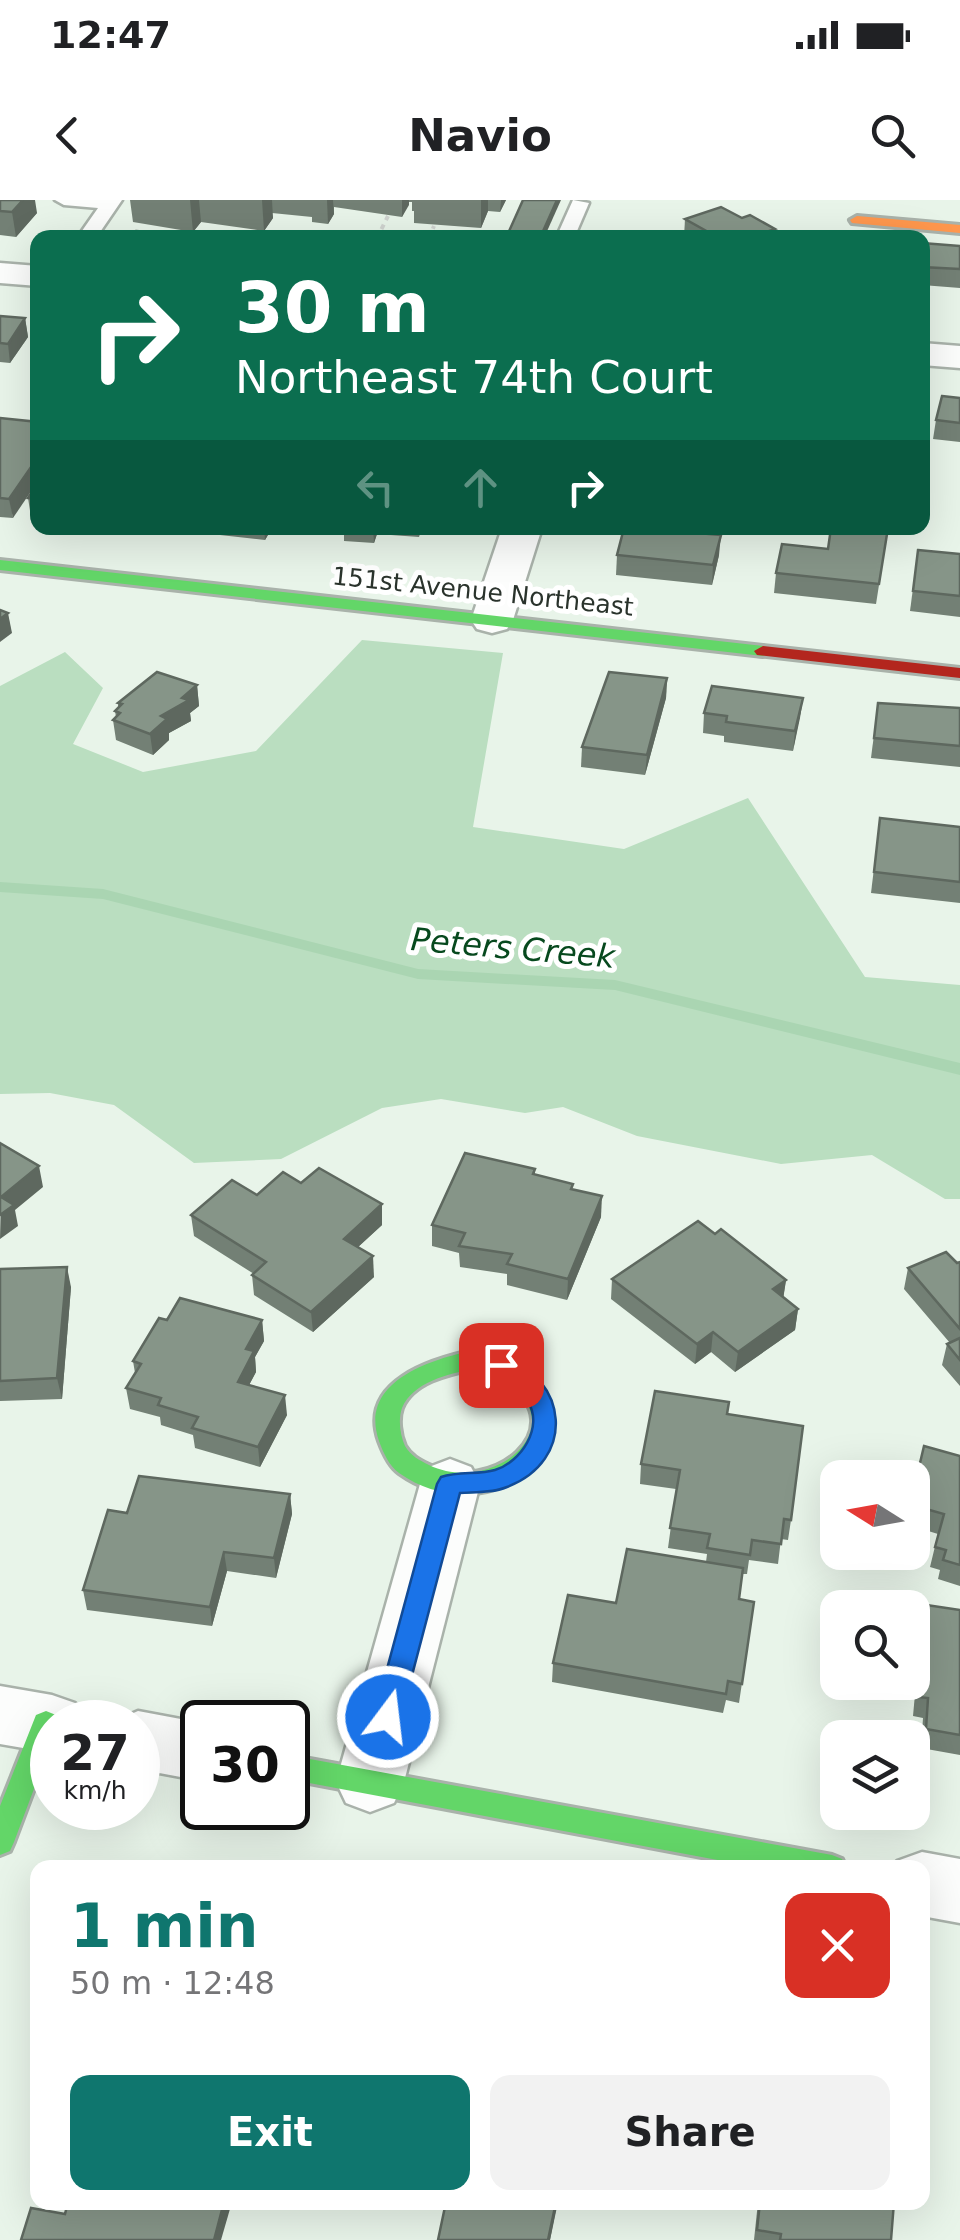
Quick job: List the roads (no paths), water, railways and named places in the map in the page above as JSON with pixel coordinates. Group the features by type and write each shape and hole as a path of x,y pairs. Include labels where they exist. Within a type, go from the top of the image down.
{"street":[{"path":"857,220 960,229"},
{"path":"0,273 30,275"},
{"path":"930,355 960,358"},
{"path":"492,620 520,535"},
{"name":"151st Avenue Northeast","path":"0,565 960,673"},
{"path":"475,1359 501,1365 536,1392 544,1411 544,1431 537,1451 522,1467 501,1479 450,1484 424,1476 403,1462 390,1442 386,1421 391,1400 404,1382 424,1368 450,1360 475,1359"},
{"path":"370,1782 450,1484"},
{"path":"0,1842 30,1732"},
{"path":"310,1771 789,1860"},
{"path":"930,1885 960,1891"}],"lane":[{"path":"64,200 112,202"},
{"path":"92,230 112,202"},
{"path":"568,230 580,203"}],"waterway":[{"name":"Peters Creek","path":"0,887 103,894 418,974 615,985 960,1069"}]}
